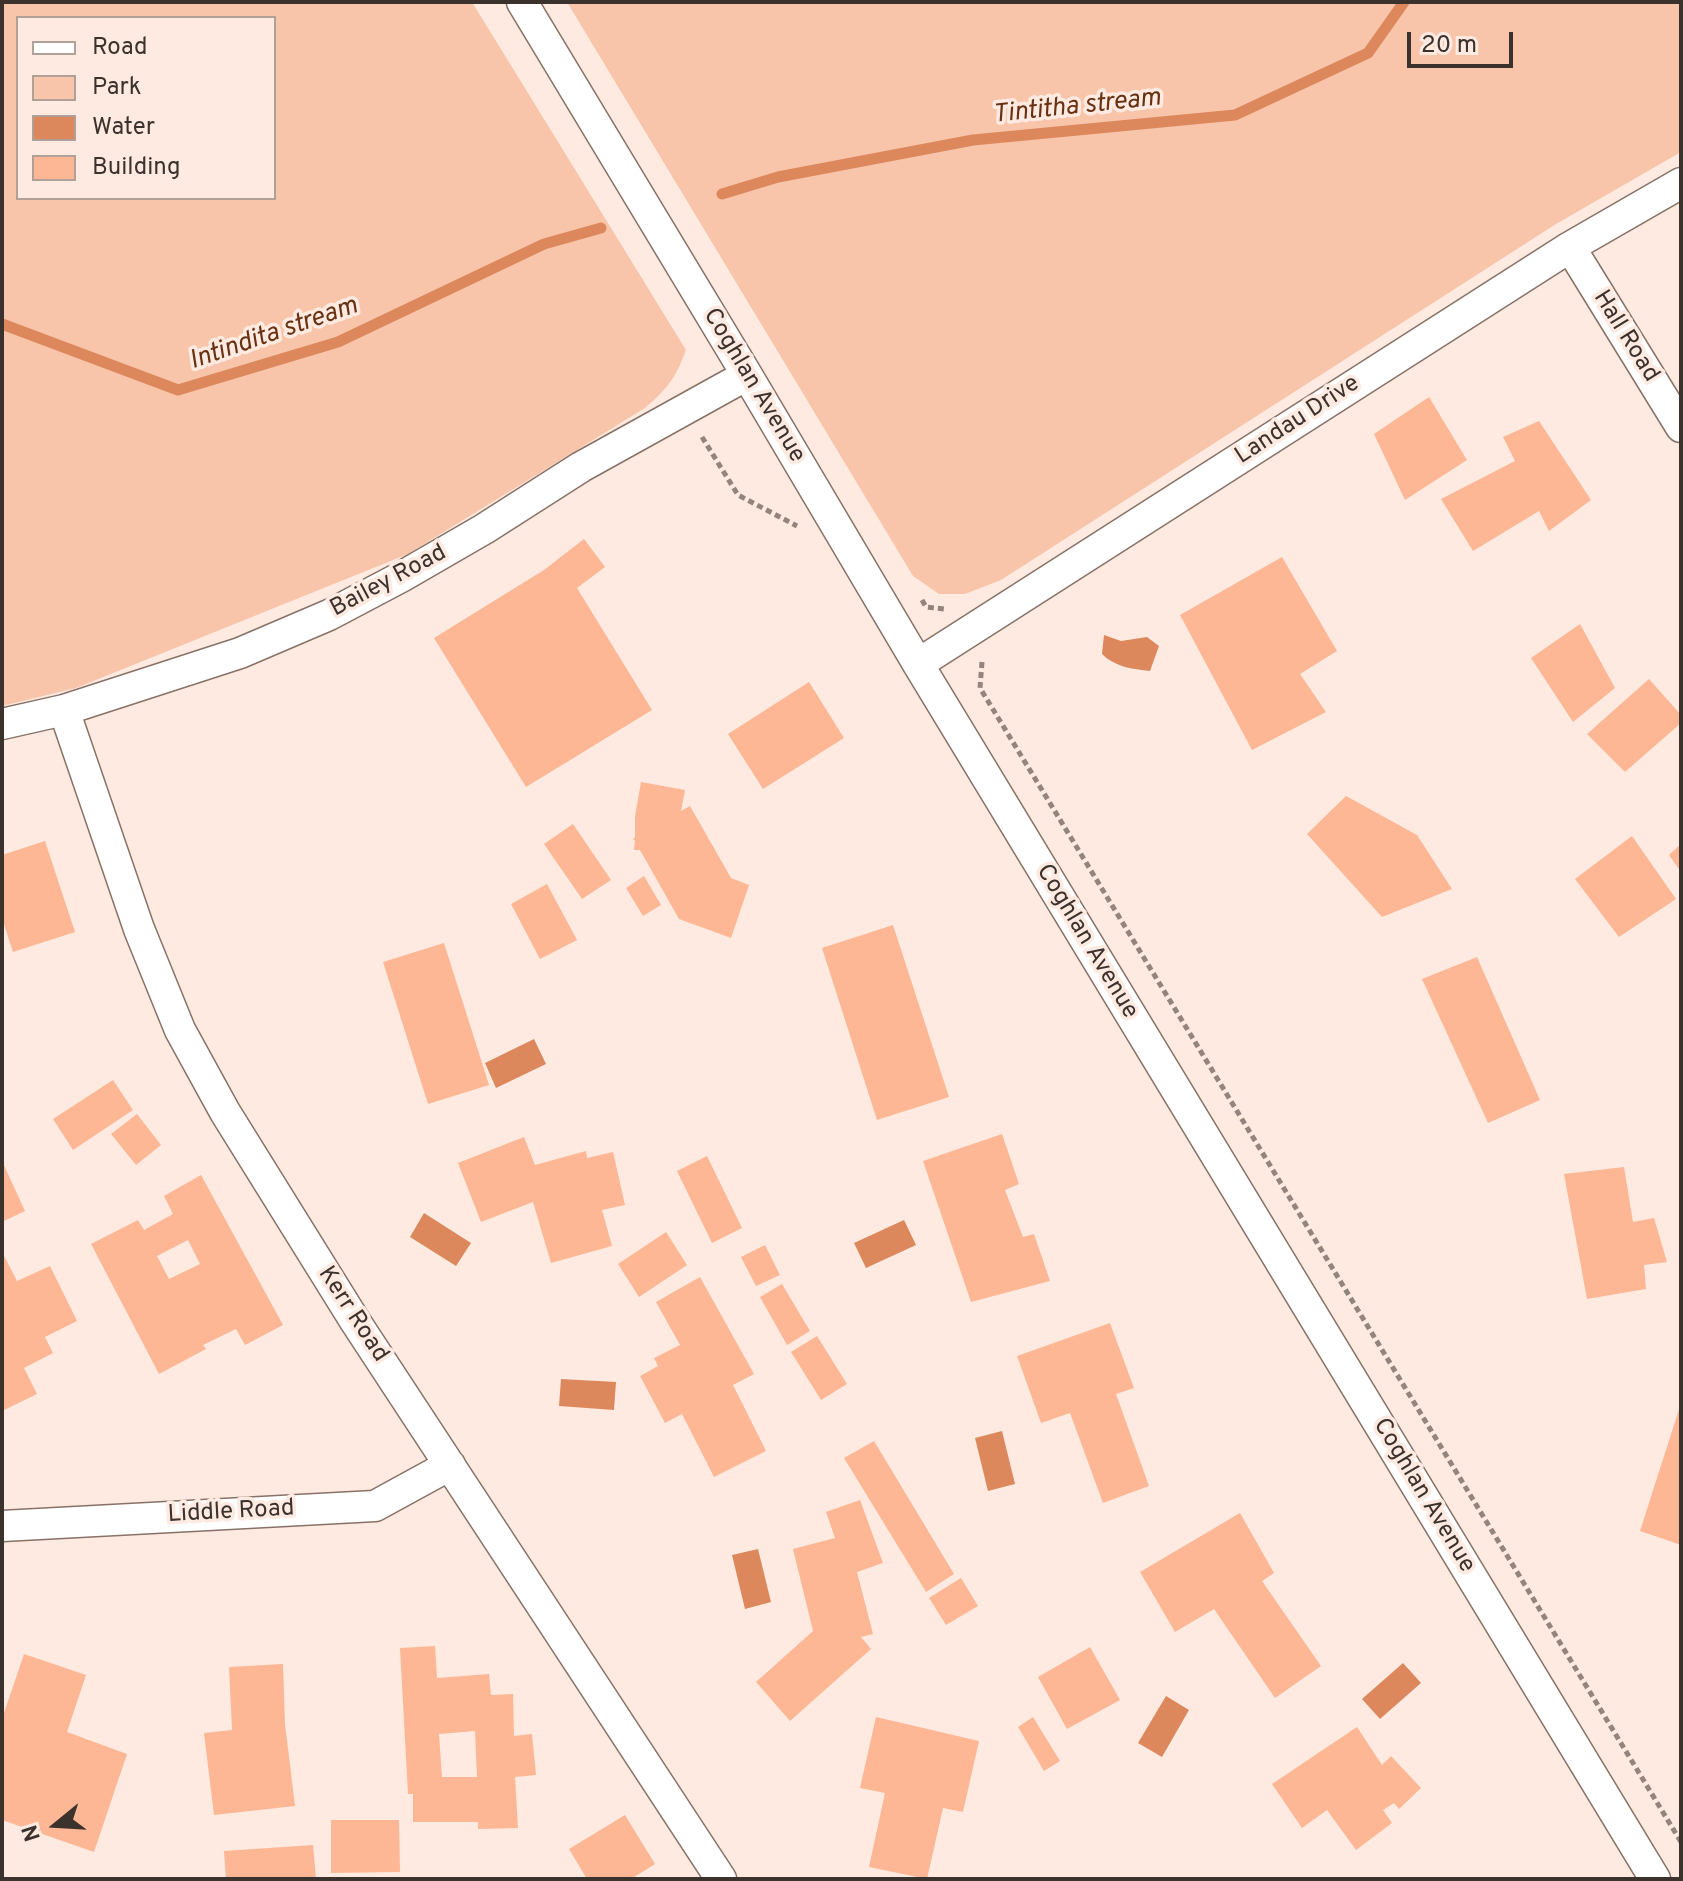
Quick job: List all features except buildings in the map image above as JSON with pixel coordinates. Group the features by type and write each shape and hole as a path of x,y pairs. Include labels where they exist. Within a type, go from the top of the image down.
{"street":[{"name":"Coghlan Avenue","path":"522,2 918,664 1655,1879"},
{"name":"Landau Drive","path":"918,664 1570,247 1681,183"},
{"name":"Hall Road","path":"1570,247 1681,427"},
{"name":"Bailey Road","path":"2,724 64,710 240,653 329,615 401,577 581,467 747,375"},
{"name":"Kerr Road","path":"64,710 139,929 180,1030 233,1125 355,1321 721,1879"},
{"name":"Liddle Road","path":"2,1526 375,1506 450,1465"}],"path":[{"path":"919,595 926,607 952,611"},
{"path":"980,688 1681,1842"}],"green space":[{"path":"2,2 472,2 686,350 670,382 645,408 408,554 76,688 2,706"},
{"path":"567,2 1681,2 1681,152 1556,224 1001,580 965,594 939,594 913,576"}],"water":[{"path":"1104,635 1121,641 1147,637 1159,646 1150,671 1112,662 1102,654"},
{"path":"534,1039 546,1064 496,1088 485,1063"},
{"path":"424,1213 471,1243 456,1266 410,1237"},
{"path":"904,1220 916,1245 866,1268 854,1243"},
{"path":"561,1379 616,1382 614,1410 559,1406"},
{"path":"1002,1431 1015,1484 988,1491 975,1438"},
{"path":"758,1549 771,1602 745,1609 732,1555"},
{"path":"1403,1663 1421,1683 1380,1719 1362,1699"},
{"path":"1166,1696 1189,1710 1162,1757 1138,1743"}],"waterway":[{"name":"Tintitha stream","path":"722,194 778,177 973,140 1235,115 1368,53 1404,2"},
{"name":"Intindita stream","path":"2,324 178,390 338,342 544,244 601,228"}]}
